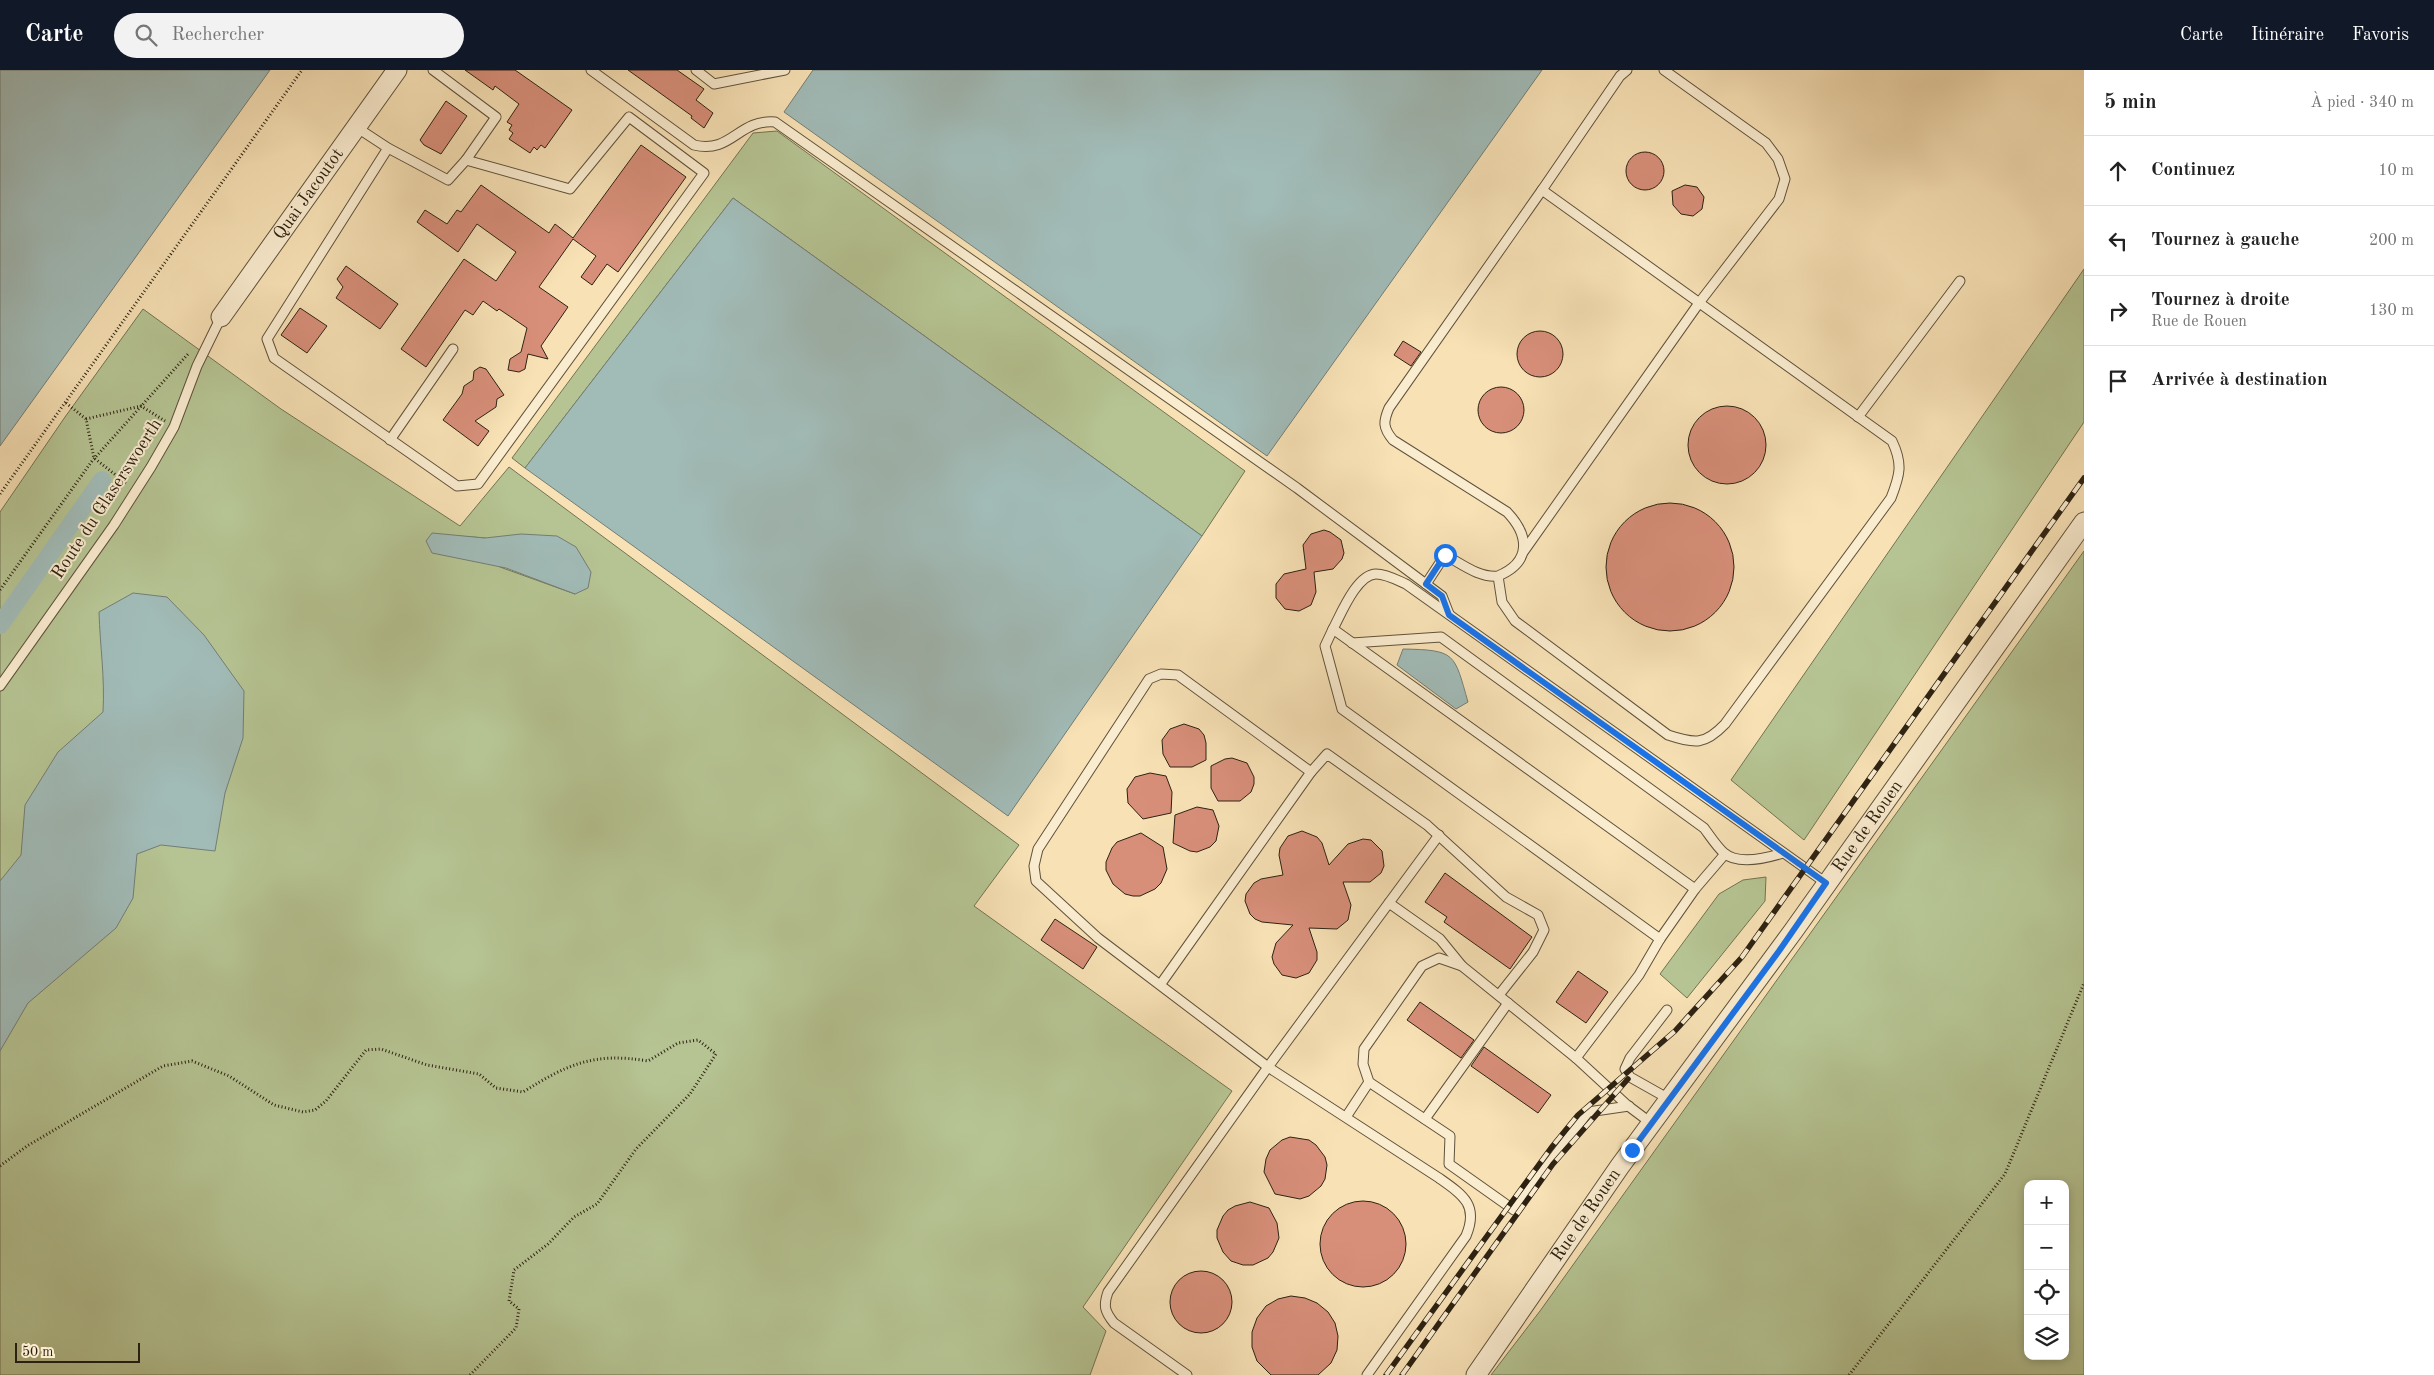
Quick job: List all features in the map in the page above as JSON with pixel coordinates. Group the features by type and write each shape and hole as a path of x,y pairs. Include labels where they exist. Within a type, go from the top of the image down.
{"street":[{"name":"Quai Jacoutot","path":"221,317 397,70"},
{"name":"Rue de Rouen","path":"1476,1375 1668,1099 1779,951 2084,522"}],"lane":[{"path":"356,127 388,148 448,180 466,160 496,118 433,70"},
{"path":"591,70 694,146 708,148 719,146 753,123 762,121 775,122 1297,488 1442,596 1449,615"},
{"path":"696,70 714,84 785,70"},
{"path":"1524,551 1525,536 1517,522 1507,512 1393,440 1384,425 1389,408 1620,76 1628,70"},
{"path":"1426,584 1445,555 1488,577 1498,576 1507,572 1524,551 1700,304 1779,199 1785,179 1778,159 1766,143 1664,70"},
{"path":"388,148 266,339 274,358 456,486 478,484 704,173 629,117 570,190 466,160"},
{"path":"1498,576 1498,588 1507,611 1515,621 1668,735 1699,742 1712,737 1725,724 1890,498 1899,477 1900,457 1892,441 1542,190"},
{"path":"1858,416 1960,281"},
{"name":"Route du Glaserswoerth","path":"0,686 136,491 174,427 198,366 221,317"},
{"path":"390,440 453,349"},
{"path":"1660,939 1342,709 1325,646 1357,586 1366,576 1376,574 1406,584 1826,883"},
{"path":"1333,629 1695,889"},
{"path":"1352,643 1442,637 1704,828 1725,854 1743,859 1770,857 1783,853"},
{"path":"1311,772 1178,675 1161,674 1150,679 1038,849 1034,866 1036,881 1098,938 1268,1067 1461,1193 1470,1208 1472,1221 1466,1236 1367,1375"},
{"path":"1160,985 1311,772 1327,754 1438,836 1506,897 1538,915 1544,930 1533,952 1499,995"},
{"path":"1186,1375 1114,1323 1106,1313 1104,1303 1108,1292 1268,1067 1438,836"},
{"path":"1576,1058 1638,975 1660,939 1695,889 1725,854"},
{"path":"1389,903 1440,939 1462,966 1576,1058 1629,1106 1651,1123"},
{"path":"1440,1178 1449,1164 1450,1136 1369,1082 1363,1064 1364,1050 1422,966 1438,958 1462,966"},
{"path":"1425,1119 1508,1003"},
{"path":"1667,1010 1630,1058 1626,1069 1630,1077 1668,1099"},
{"path":"1346,1117 1369,1082"},
{"path":"1449,1164 1514,1210 1588,1112 1629,1106"}],"path":[{"path":"0,494 302,70"},
{"path":"0,590 94,458 190,352"},
{"path":"66,402 86,419 94,458 136,491"},
{"path":"86,419 141,406 174,427"},
{"path":"1849,1375 2005,1174 2084,983"},
{"path":"0,1166 26,1146 163,1066 192,1061 230,1076 274,1105 303,1112 316,1110 326,1101 366,1050 381,1049 427,1065 479,1074 496,1088 523,1092 550,1076 583,1061 628,1058 648,1061 678,1043 698,1040 716,1054 690,1094 636,1148 597,1204 574,1217 548,1244 514,1270 509,1301 519,1309 516,1328 470,1375"}],"green space":[{"path":"777,131 1245,471 1202,536 733,198 525,468 512,458 753,133"},
{"path":"2084,269 2084,422 1804,840 1731,780"},
{"path":"143,309 281,409 460,526 509,467 1019,845 974,906 1232,1091 1083,1307 1106,1331 1090,1375 0,1375 0,512 65,417","holes":["458,536 485,538 575,594 500,567"]},
{"path":"2084,551 2084,1375 1491,1375 1540,1311"},
{"path":"1766,877 1765,901 1687,998 1660,974 1719,894 1743,880"}],"water":[{"path":"0,70 270,70 0,446"},
{"path":"813,70 1542,70 1267,456 784,112"},
{"path":"733,198 1202,536 1008,816 525,468"},
{"path":"432,533 485,538 521,534 557,536 576,547 591,572 588,588 575,594 506,568 432,553 426,541"},
{"path":"133,593 167,597 204,635 244,691 243,738 225,793 215,851 161,845 137,854 133,898 116,928 28,1003 0,1051 0,881 21,855 25,805 58,752 103,712 103,674 99,612"},
{"path":"1403,649 1434,651 1450,657 1459,673 1468,702 1456,709 1397,665"}],"building":[{"path":"465,70 515,70 572,110 545,148 541,145 537,150 534,147 530,153 509,139 513,133 509,130 512,125 507,122 519,104 495,86 493,90"},
{"path":"628,70 677,70 704,89 696,100 713,113 704,128 691,118 692,116"},
{"path":"446,101 467,116 441,154 424,145 420,140"},
{"path":"641,145 686,177 618,272 607,264 592,285 581,277 596,256 573,239 539,287 568,307 541,346 548,359 528,354 525,369 519,372 508,370 510,359 521,352 527,328 499,309 497,311 483,301 473,315 465,310 426,367 401,349 464,259 496,281 516,252 477,224 458,252 417,222 425,210 447,224 457,210 461,212 481,185 549,233 555,224 573,238"},
{"path":"1645,152 1659,157 1664,171 1659,185 1645,190 1631,185 1626,171 1631,157"},
{"path":"1685,185 1697,187 1704,197 1702,209 1693,216 1681,214 1673,205 1672,191"},
{"path":"346,266 398,304 380,329 336,298 343,287 337,279"},
{"path":"300,308 327,326 307,353 281,335"},
{"path":"1536,331 1544,331 1553,335 1559,341 1563,354 1559,367 1553,373 1544,377 1536,377 1527,373 1521,367 1517,358 1517,350 1521,341 1527,335"},
{"path":"1403,341 1421,352 1411,366 1394,355"},
{"path":"480,367 486,369 504,395 497,399 496,407 475,421 489,431 478,446 443,420 462,394 464,386 473,380 474,371"},
{"path":"1497,387 1505,387 1514,391 1520,397 1524,410 1520,423 1514,429 1505,433 1497,433 1488,429 1482,423 1478,414 1478,406 1482,397 1488,391"},
{"path":"1727,406 1742,409 1754,418 1763,430 1766,445 1763,460 1754,472 1742,481 1727,484 1712,481 1700,472 1691,460 1688,445 1691,430 1700,418 1712,409"},
{"path":"1670,503 1694,508 1715,522 1729,543 1734,567 1729,591 1715,612 1694,626 1670,631 1646,626 1625,612 1611,591 1606,567 1611,543 1625,522 1646,508"},
{"path":"1324,530 1341,540 1344,553 1342,559 1333,569 1314,572 1316,592 1311,605 1299,611 1285,609 1276,598 1276,584 1284,574 1306,569 1303,545 1311,534"},
{"path":"1184,724 1199,729 1204,735 1206,760 1192,767 1170,767 1163,754 1162,740 1170,729"},
{"path":"1232,758 1247,763 1254,777 1254,784 1251,792 1240,801 1218,801 1211,788 1211,766 1225,759"},
{"path":"1150,773 1166,776 1172,792 1171,813 1143,819 1128,803 1127,789 1135,777"},
{"path":"1197,807 1213,810 1219,826 1216,841 1210,847 1197,852 1190,851 1173,843 1175,815"},
{"path":"1302,831 1317,837 1322,843 1329,865 1348,844 1363,839 1371,840 1382,851 1384,866 1381,873 1370,882 1343,882 1351,905 1348,920 1337,929 1309,928 1317,952 1317,960 1309,973 1296,978 1282,975 1274,964 1272,957 1276,943 1293,925 1262,922 1255,919 1250,914 1245,901 1246,894 1254,883 1261,879 1283,875 1279,855 1280,848 1288,836"},
{"path":"1141,833 1163,847 1167,869 1161,883 1155,889 1140,896 1133,896 1125,894 1113,884 1106,870 1106,862 1117,842"},
{"path":"1445,873 1532,937 1510,969 1444,922 1447,917 1425,902"},
{"path":"1055,919 1097,947 1083,969 1041,940"},
{"path":"1578,971 1608,992 1586,1023 1556,1002"},
{"path":"1420,1002 1474,1040 1461,1058 1407,1020"},
{"path":"1484,1047 1551,1095 1538,1113 1471,1066"},
{"path":"1290,1137 1309,1140 1316,1145 1325,1157 1327,1165 1325,1179 1321,1186 1309,1196 1300,1199 1275,1194 1264,1172 1270,1150 1282,1140"},
{"path":"1363,1201 1379,1204 1387,1208 1399,1220 1403,1228 1406,1244 1403,1260 1399,1268 1387,1280 1379,1284 1363,1287 1347,1284 1339,1280 1327,1268 1323,1260 1320,1244 1323,1228 1327,1220 1339,1208 1347,1204"},
{"path":"1250,1202 1269,1208 1277,1223 1279,1238 1268,1258 1253,1265 1243,1265 1231,1261 1223,1252 1217,1238 1217,1230 1228,1210"},
{"path":"1195,1271 1207,1271 1223,1280 1230,1290 1232,1302 1230,1314 1223,1324 1207,1333 1195,1333 1184,1328 1175,1319 1170,1308 1170,1296 1175,1285 1184,1276"},
{"path":"1291,1296 1305,1298 1317,1303 1328,1312 1335,1323 1338,1336 1337,1350 1331,1363 1318,1375 1271,1375 1257,1361 1252,1347 1252,1332 1257,1318 1266,1306 1278,1299"}],"waterway":[{"path":"0,625 102,480"}],"railway":[{"path":"1386,1375 1551,1148 1578,1115 1675,1031 1742,957 2084,478"},
{"path":"1402,1375 1553,1164 1628,1079"}],"route":[{"path":"1445,555 1426,584 1442,596 1449,615 1826,883 1779,951 1632,1150"}]}
